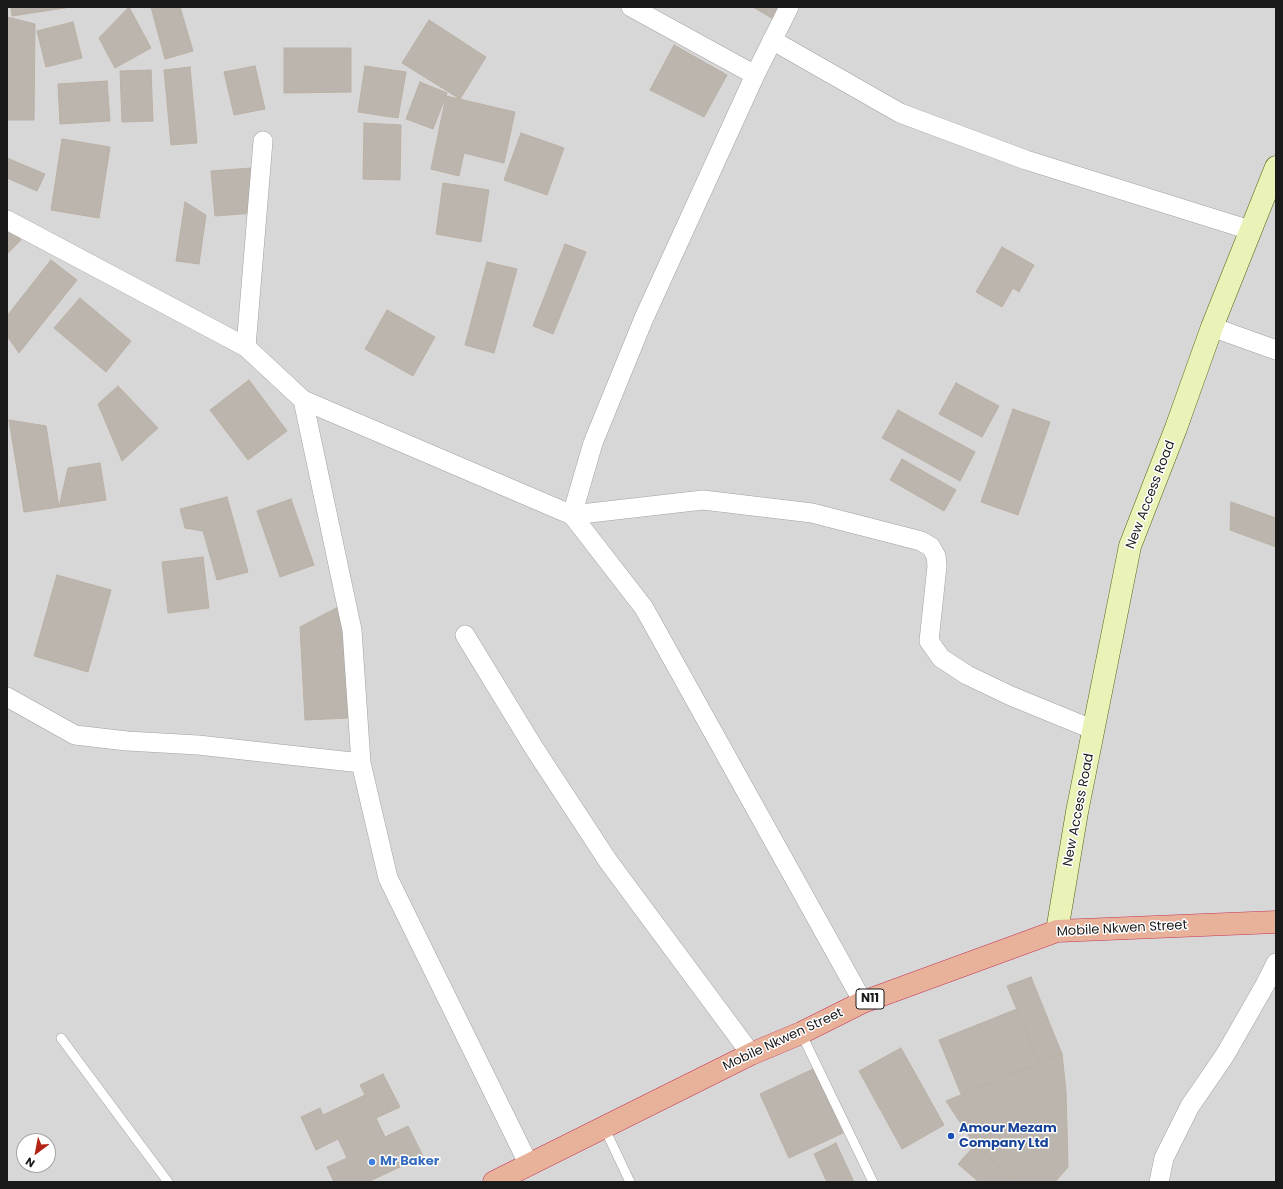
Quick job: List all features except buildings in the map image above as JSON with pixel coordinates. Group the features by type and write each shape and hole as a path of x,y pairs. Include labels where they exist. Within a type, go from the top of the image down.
{"highway":[{"name":"Mobile Nkwen Street","path":"494,1182 603,1126 750,1054 801,1033 863,1002 1057,931 1276,922"}],"main road":[{"name":"New Access Road","path":"1057,931 1077,812 1130,546 1176,428 1212,327 1276,167"}],"street":[{"path":"631,7 755,75"},
{"path":"572,515 593,442 644,318 755,75 789,7"},
{"path":"772,40 900,113 1026,160 1250,230"},
{"path":"246,347 263,141"},
{"path":"7,220 246,347 303,400 572,515 644,608 863,1002"},
{"path":"1212,327 1276,350"},
{"path":"303,400 352,630 361,763 388,878 529,1165"},
{"path":"572,515 702,500 812,513 921,541 931,547 936,556 937,566 929,641 941,658 967,675 1011,696 1094,730"},
{"path":"465,635 534,748 608,861 750,1054"},
{"path":"7,697 75,735 127,741 198,745 361,763"},
{"path":"1159,1182 1164,1158 1190,1106 1225,1055 1276,963"}],"lane":[{"path":"801,1033 873,1182"},
{"path":"61,1038 168,1182"},
{"path":"603,1126 630,1182"}],"shaded area":[{"path":"7,7 1276,7 1276,1182 7,1182"}],"place":[{"name":"Amour Mezam Company Ltd","path":"951,1136"},
{"name":"Mr Baker","path":"372,1162"}]}
